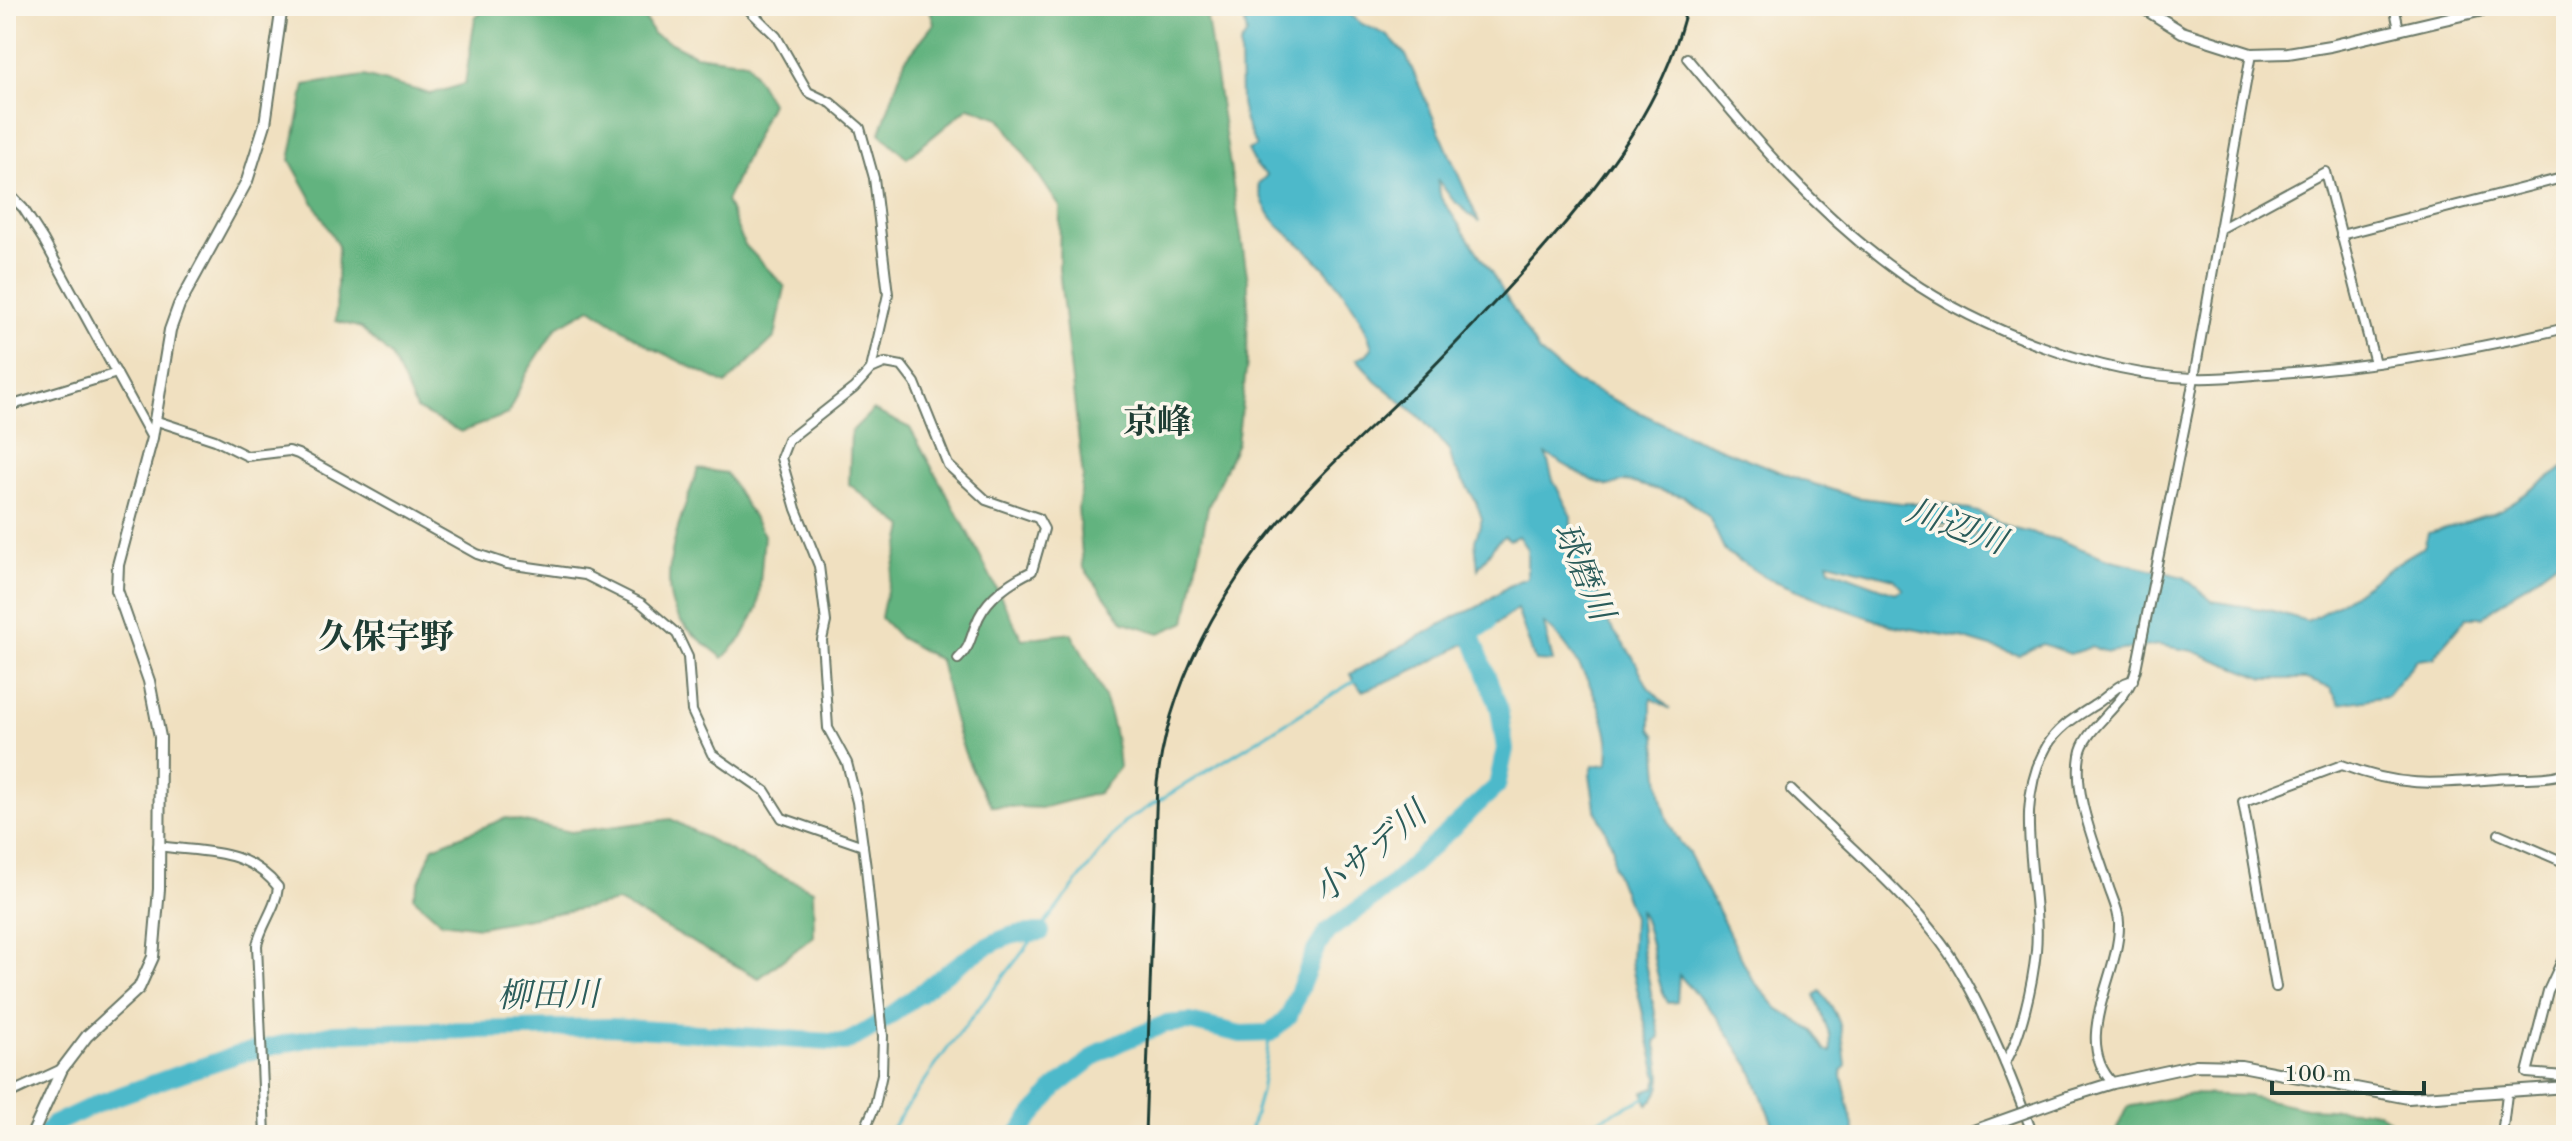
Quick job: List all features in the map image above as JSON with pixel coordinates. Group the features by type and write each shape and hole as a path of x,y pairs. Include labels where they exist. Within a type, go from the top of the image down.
{"street":[{"path":"32,1135 62,1069 87,1036 139,988 153,957 159,889 160,737 149,681 117,590 126,529 152,438 170,330 179,305 247,181 265,124 282,6"},
{"path":"745,6 776,36 808,92 831,103 860,128 868,151 888,294 871,369"},
{"path":"2140,6 2182,32 2251,54 2288,53 2399,29 2461,10 2500,6"},
{"path":"2394,6 2399,29"},
{"path":"2113,1083 2102,1072 2095,1019 2118,953 2120,921 2079,782 2080,752 2087,736 2124,698 2136,669 2190,400 2251,54"},
{"path":"1687,58 1754,141 1808,195 1906,278 1951,306 2064,353 2118,367 2193,378 2375,363 2490,346 2566,328"},
{"path":"2220,229 2325,172 2375,363"},
{"path":"2341,235 2566,177"},
{"path":"6,191 23,208 43,239 152,438"},
{"path":"862,1135 875,1106 882,1074 883,1036 863,846 847,763 828,728 822,640 826,622 819,566 796,509 781,458 788,440 854,388 871,369 885,363 902,366 915,383 948,465 986,500 1038,518 1044,529 1032,571 1001,588 976,621 970,645 958,659"},
{"path":"6,407 117,373"},
{"path":"154,420 215,440 247,456 289,451 298,454 477,554 507,564 585,575 619,589 677,634 688,657 692,711 712,754 765,791 782,818 863,846"},
{"path":"2005,1063 2017,1037 2036,951 2029,828 2035,777 2047,746 2063,726 2108,696 2120,684 2133,680"},
{"path":"2276,987 2243,802 2342,765 2378,779 2409,783 2461,784 2566,773"},
{"path":"1791,790 1927,927 1958,967 2005,1063 2034,1135"},
{"path":"2499,834 2566,863"},
{"path":"158,846 249,860 265,871 278,887 276,905 260,930 257,945 265,1135"},
{"path":"2566,952 2548,991 2527,1073 2564,1076 2566,1081"},
{"path":"1962,1135 2113,1083 2196,1065 2241,1066 2388,1096 2507,1094 2566,1087"},
{"path":"6,1095 62,1069"},
{"path":"2502,1135 2507,1094"}],"green space":[{"path":"489,6 639,6 653,34 695,55 747,62 771,103 726,201 744,244 785,287 775,337 726,384 650,347 591,308 557,327 526,374 508,414 461,432 416,409 391,356 361,328 336,321 338,246 290,160 305,85 364,76 431,94 465,84 475,18"},
{"path":"929,6 1205,6 1248,281 1247,362 1237,443 1208,507 1186,622 1160,633 1124,622 1083,567 1078,508 1083,477 1059,269 1060,207 1000,118 969,107 907,158 880,133 905,60 934,24"},
{"path":"873,410 910,428 1022,639 1071,633 1104,697 1114,729 1119,768 1098,793 1042,808 992,806 981,789 959,736 940,660 900,638 881,618 904,527 849,484 851,432"},
{"path":"698,469 726,473 764,535 758,608 742,638 723,658 684,625 674,609 669,590 669,570 678,527"},
{"path":"506,818 571,832 671,819 759,866 813,890 814,936 759,978 618,902 479,927 441,922 413,897 433,847"},
{"path":"2192,1094 2249,1096 2306,1108 2378,1111 2407,1135 2114,1135 2127,1107"}],"water":[{"name":"球磨川","path":"1340,6 1362,24 1387,35 1406,55 1479,222 1453,200 1437,179 1441,198 1491,272 1539,352 1574,381 1687,435 1798,479 1855,497 1901,503 1940,503 1978,512 2011,528 2059,540 2108,559 2184,577 2212,601 2273,611 2307,621 2424,547 2428,533 2499,510 2566,466 2566,555 2482,617 2466,617 2434,658 2417,660 2387,696 2340,704 2330,688 2306,679 2265,679 2193,651 2158,645 2108,652 2091,647 2070,654 2043,644 2018,655 1961,638 1890,625 1765,577 1725,551 1709,517 1684,497 1626,481 1609,486 1591,480 1546,454 1553,480 1571,515 1571,534 1598,588 1600,612 1633,657 1648,687 1670,709 1651,698 1651,729 1656,736 1662,798 1671,826 1688,851 1752,979 1777,1008 1813,1031 1824,1050 1831,1052 1830,1036 1815,995 1820,991 1833,1009 1842,1034 1846,1066 1841,1071 1855,1135 1777,1135 1750,1067 1717,1017 1679,975 1677,1002 1668,1003 1639,909 1642,947 1660,1038 1655,1041 1660,1083 1648,1105 1643,1092 1655,1088 1658,1079 1631,962 1633,917 1613,865 1613,847 1595,808 1590,775 1593,766 1607,764 1609,748 1606,730 1591,688 1568,649 1544,624 1553,662 1535,661 1517,609 1462,645 1383,683 1362,691 1350,674 1527,578 1527,549 1518,536 1510,540 1505,536 1496,543 1478,569 1475,541 1482,519 1476,501 1454,467 1449,450 1420,417 1376,381 1357,359 1372,348 1356,312 1323,266 1279,226 1266,209 1258,184 1267,175 1257,167 1248,150 1256,146 1245,122 1241,103 1240,45 1247,34 1244,18 1237,8","holes":["1925,521 1955,525 1982,536 1965,537","1828,562 1894,579 1903,589 1895,593 1830,569"]}],"waterway":[{"name":"小サデ川","path":"1017,1135 1055,1088 1102,1051 1119,1043 1165,1024 1190,1022 1241,1034 1270,1033 1289,1016 1315,951 1327,932 1390,886 1497,786 1505,749 1499,708 1471,633 1487,624"},
{"path":"887,1135 948,1048 1124,822 1356,680"},
{"name":"柳田川","path":"44,1135 52,1125 99,1103 174,1076 242,1053 334,1033 610,1027 844,1043 886,1018 947,972 989,946 1014,935 1041,932"},
{"path":"1249,1135 1261,1092 1270,1033"},
{"path":"1573,1135 1578,1129 1647,1097"}],"railway":[{"path":"1145,1135 1157,783 1176,699 1192,659 1234,583 1286,514 1483,315 1554,236 1609,168 1656,92 1679,36 1687,6"}],"district":[{"name":"京峰","path":"1157,424"},
{"name":"久保宇野","path":"386,639"}],"water label":[{"name":"川辺川","path":"1956,528"}]}
